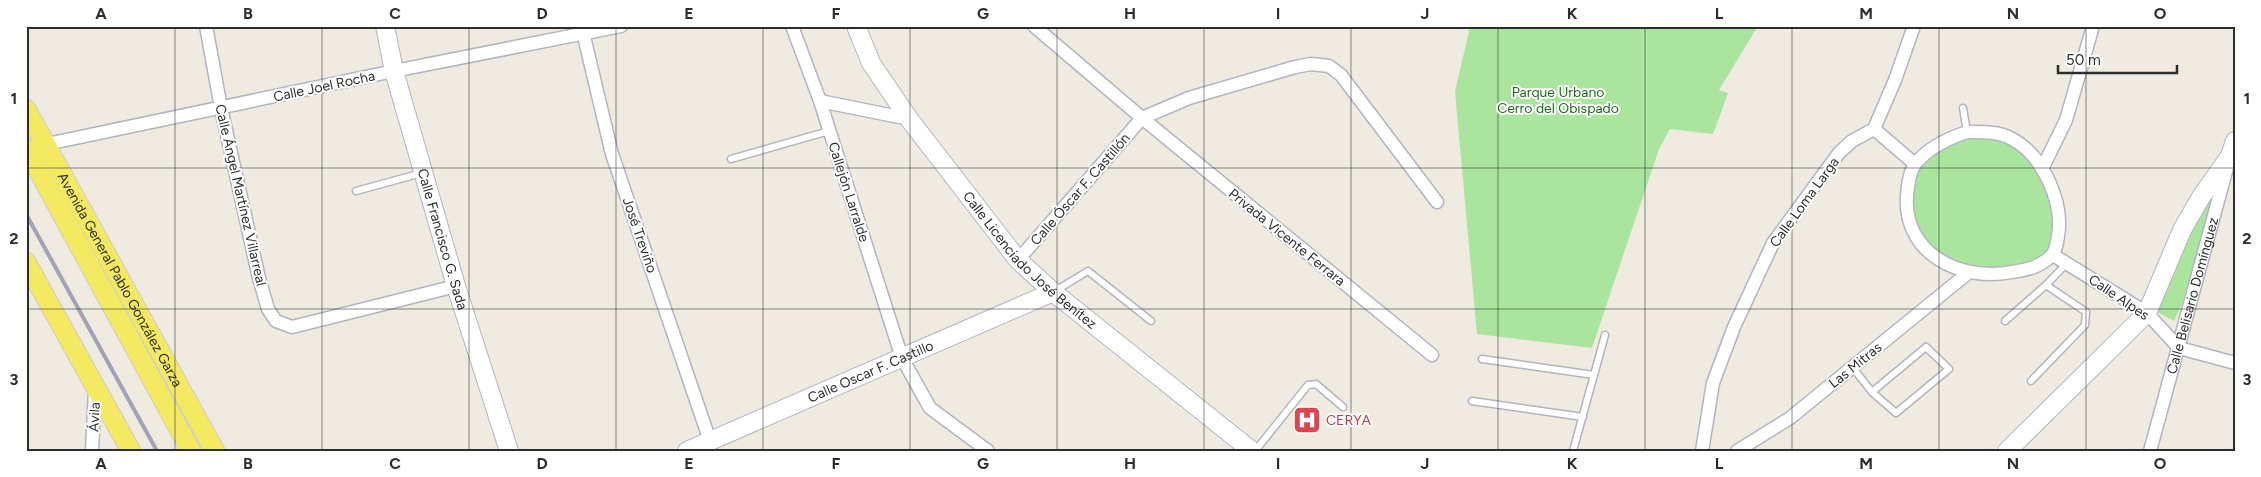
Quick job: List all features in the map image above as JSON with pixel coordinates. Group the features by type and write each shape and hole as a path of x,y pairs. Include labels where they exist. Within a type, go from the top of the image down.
{"main road":[{"name":"Avenida General Pablo González Garza","path":"26,109 48,144 214,451"},
{"name":"Avenida General Pablo González Garza","path":"28,151 191,451"},
{"path":"26,262 96,384 125,448"}],"street":[{"name":"Calle Ángel Martínez Villarreal","path":"206,26 221,108 259,278 268,309 276,321 292,327 456,286"},
{"name":"Calle Francisco G. Sada","path":"385,26 394,71 423,173 456,286 509,451"},
{"name":"Calle Joel Rocha","path":"28,151 48,144 582,30 621,26"},
{"name":"Callejón Larralde","path":"792,26 820,101 902,358 930,408 988,451"},
{"name":"Calle Licenciado José Benítez","path":"856,26 871,63 909,119 1018,260 1054,292 1253,451"},
{"name":"Privada Vicente Ferrara","path":"1034,26 1142,118 1432,355"},
{"path":"1914,26 1896,80 1874,129 1915,164"},
{"path":"2042,169 2066,120 2093,26"},
{"name":"José Treviño","path":"582,30 612,154 710,441"},
{"path":"1142,118 1189,98 1269,74 1311,64 1329,66 1341,75 1437,202"},
{"path":"820,101 909,119"},
{"name":"Calle Óscar F. Castillón","path":"1018,260 1142,118"},
{"name":"Calle Loma Larga","path":"1702,451 1713,384 1734,327 1772,243 1839,153 1852,141 1874,129"},
{"path":"1967,132 1990,132 2012,139 2033,156 2042,169 2056,194 2060,228 2053,255 2042,264 1998,275 1968,273 1938,260 1924,247 1913,232 1906,212 1908,183 1915,164 1934,147 1949,138 1967,132"},
{"path":"2007,451 2147,313 2182,230 2232,148"},
{"name":"Calle Belisario Domínguez","path":"2150,451 2232,148"},
{"name":"Calle Alpes","path":"2053,255 2147,313 2179,348"},
{"name":"Las Mitras","path":"1737,451 1790,418 1968,273"},
{"name":"Calle Oscar F. Castillo","path":"686,451 1054,292"},
{"path":"2179,348 2235,363"},
{"name":"Ávila","path":"92,451 96,384"}],"lane":[{"path":"1963,108 1967,132"},
{"path":"732,159 829,131"},
{"path":"356,191 423,173"},
{"path":"2005,321 2046,285 2067,263"},
{"path":"1054,292 1088,271 1151,321"},
{"path":"2031,381 2086,325 2087,319 2086,312 2046,285"},
{"path":"1573,451 1605,335"},
{"path":"1853,368 1872,392 1896,413 1949,369 1926,347 1872,392"},
{"path":"1482,359 1594,375"},
{"path":"1253,451 1308,385 1316,384 1343,407"},
{"path":"1472,401 1583,417"}],"green space":[{"name":"Parque Urbano Cerro del Obispado","path":"1468,26 1758,26 1719,90 1728,93 1713,134 1670,129 1659,149 1592,348 1477,334 1455,91 1469,32"},
{"path":"1967,132 2012,139 2055,194 2053,255 1998,275 1938,260 1913,232 1908,183 1915,164"},
{"path":"2213,186 2215,202 2202,236 2182,304 2174,321 2153,310"}],"railway":[{"path":"26,214 157,451"}],"place":[{"name":"CERYA","path":"1307,420"}]}
